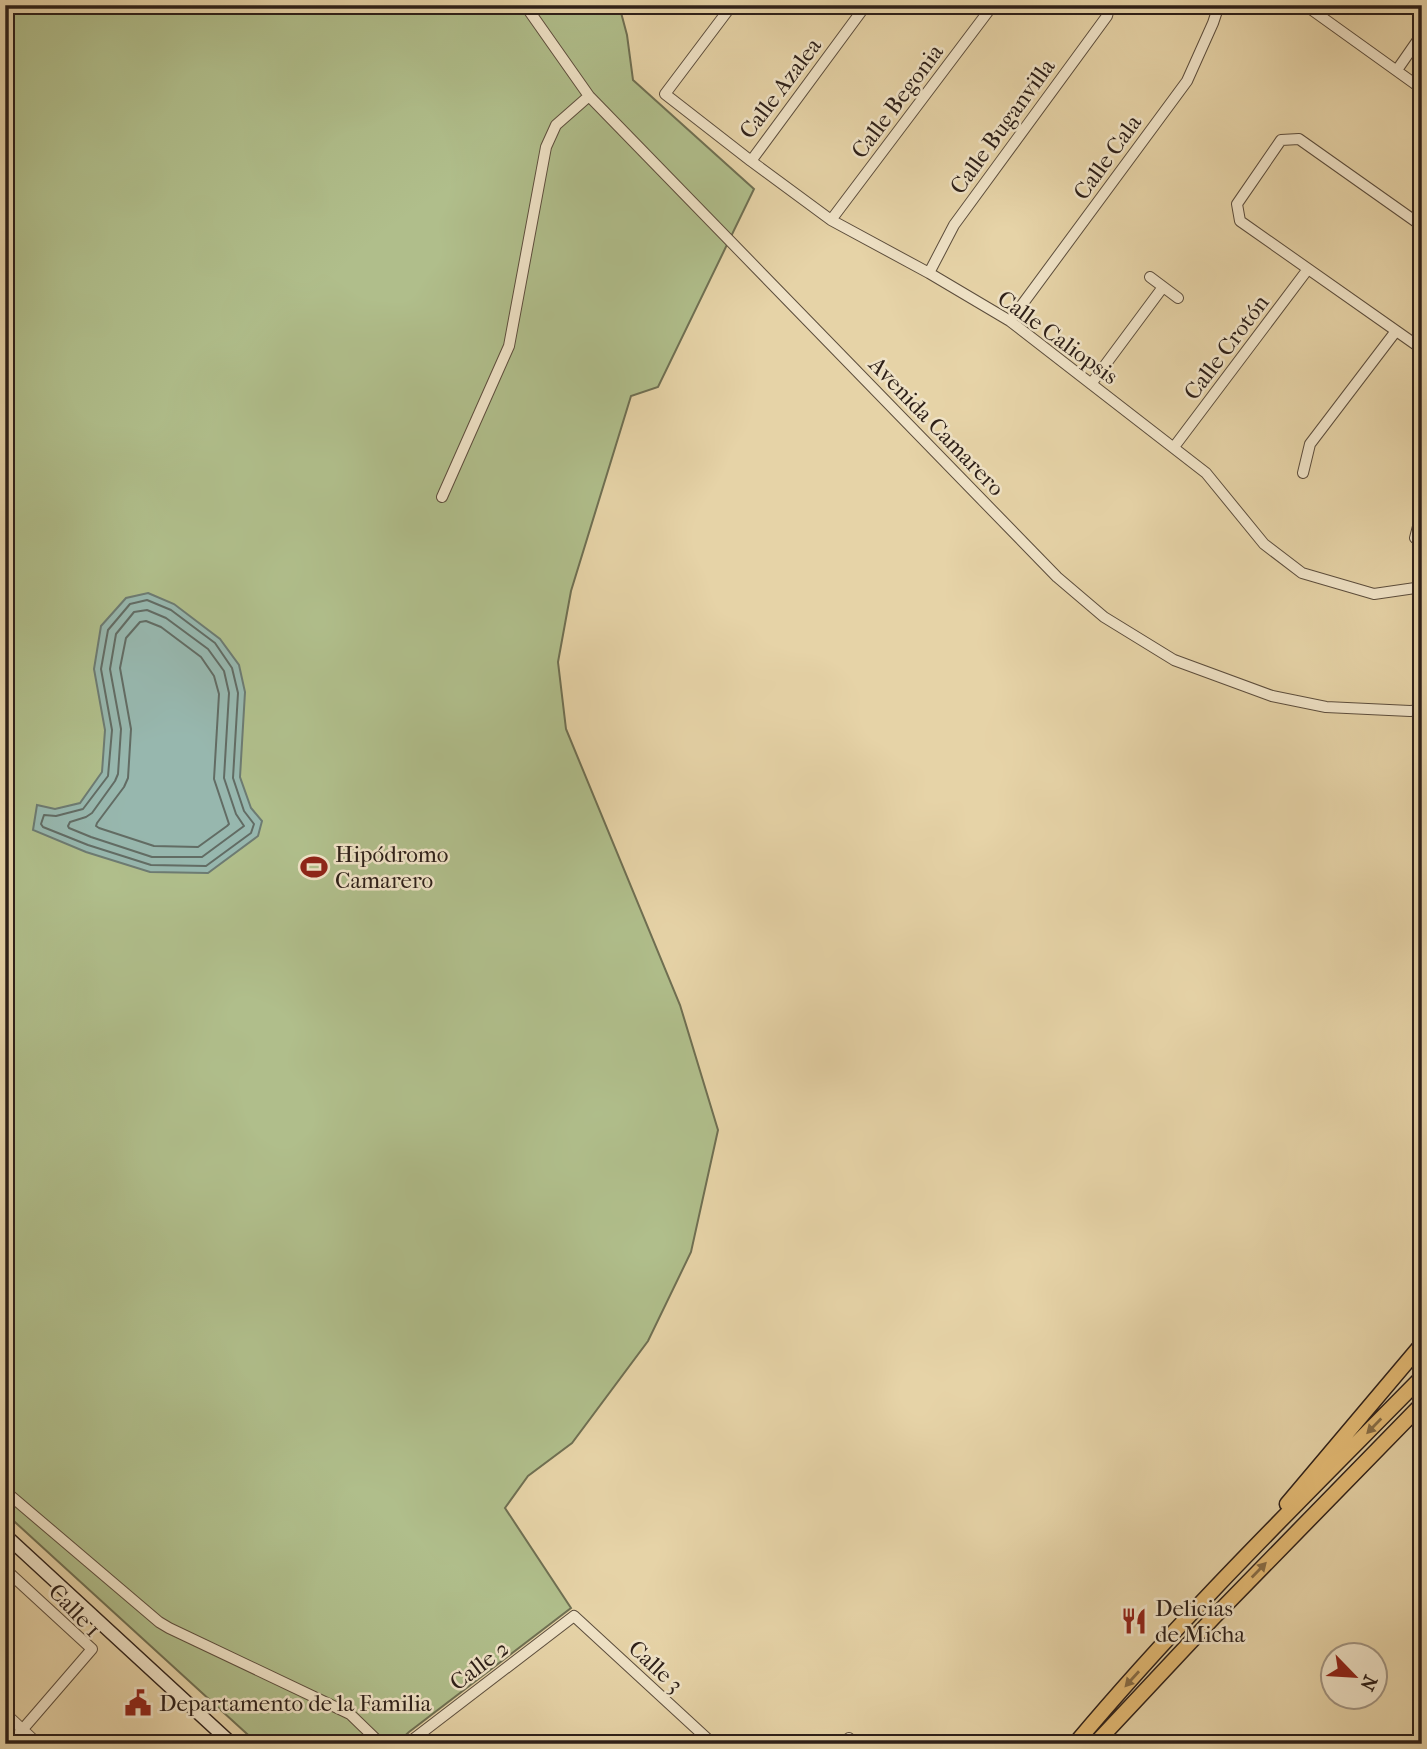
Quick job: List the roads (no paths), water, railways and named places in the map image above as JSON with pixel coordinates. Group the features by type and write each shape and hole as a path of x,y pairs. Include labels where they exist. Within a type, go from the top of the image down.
{"main road":[{"path":"1256,1548 1294,1496 1422,1344"},
{"path":"1075,1744 1156,1653 1422,1377"},
{"path":"1095,1744 1214,1617 1422,1404"},
{"path":"5,1535 232,1744"}],"street":[{"name":"Avenida Camarero","path":"525,5 589,96 1057,577 1104,617 1174,660 1272,696 1326,707 1422,710"},
{"name":"Calle Caliopsis","path":"732,5 665,94 831,220 1010,321 1206,473 1264,544 1302,573 1374,594 1422,587"},
{"name":"Calle Azalea","path":"751,161 866,5"},
{"name":"Calle Begonia","path":"831,220 993,5"},
{"name":"Calle Buganvilla","path":"929,273 954,225 1107,16 1110,5"},
{"name":"Calle Cala","path":"1010,321 1187,81 1219,5"},
{"path":"1305,5 1422,89"},
{"path":"1397,70 1422,34"},
{"path":"442,496 509,346 546,147 556,125 589,96"},
{"path":"1422,226 1299,139 1281,140 1237,205 1240,221 1422,349"},
{"name":"Calle Crotón","path":"1174,447 1308,269"},
{"path":"1150,276 1178,298"},
{"path":"1091,384 1163,287"},
{"path":"1303,473 1310,444 1395,331"},
{"path":"1415,538 1422,511"},
{"path":"5,1491 159,1622 350,1714 381,1744"},
{"name":"Calle 1","path":"5,1569 92,1650 10,1744"},
{"name":"Calle 2","path":"407,1744 574,1616"},
{"name":"Calle 3","path":"574,1616 713,1744"},
{"path":"5,1713 38,1744"}],"water":[{"path":"148,593 174,604 220,639 239,665 245,692 240,777 251,808 262,821 258,836 208,873 150,872 86,852 33,830 37,805 55,809 80,803 102,772 105,730 94,669 101,626 126,598"}],"place":[{"name":"Hipódromo Camarero","path":"314,867"},
{"name":"Delicias de Micha","path":"1134,1621"},
{"name":"Departamento de la Familia","path":"138,1703"}]}
